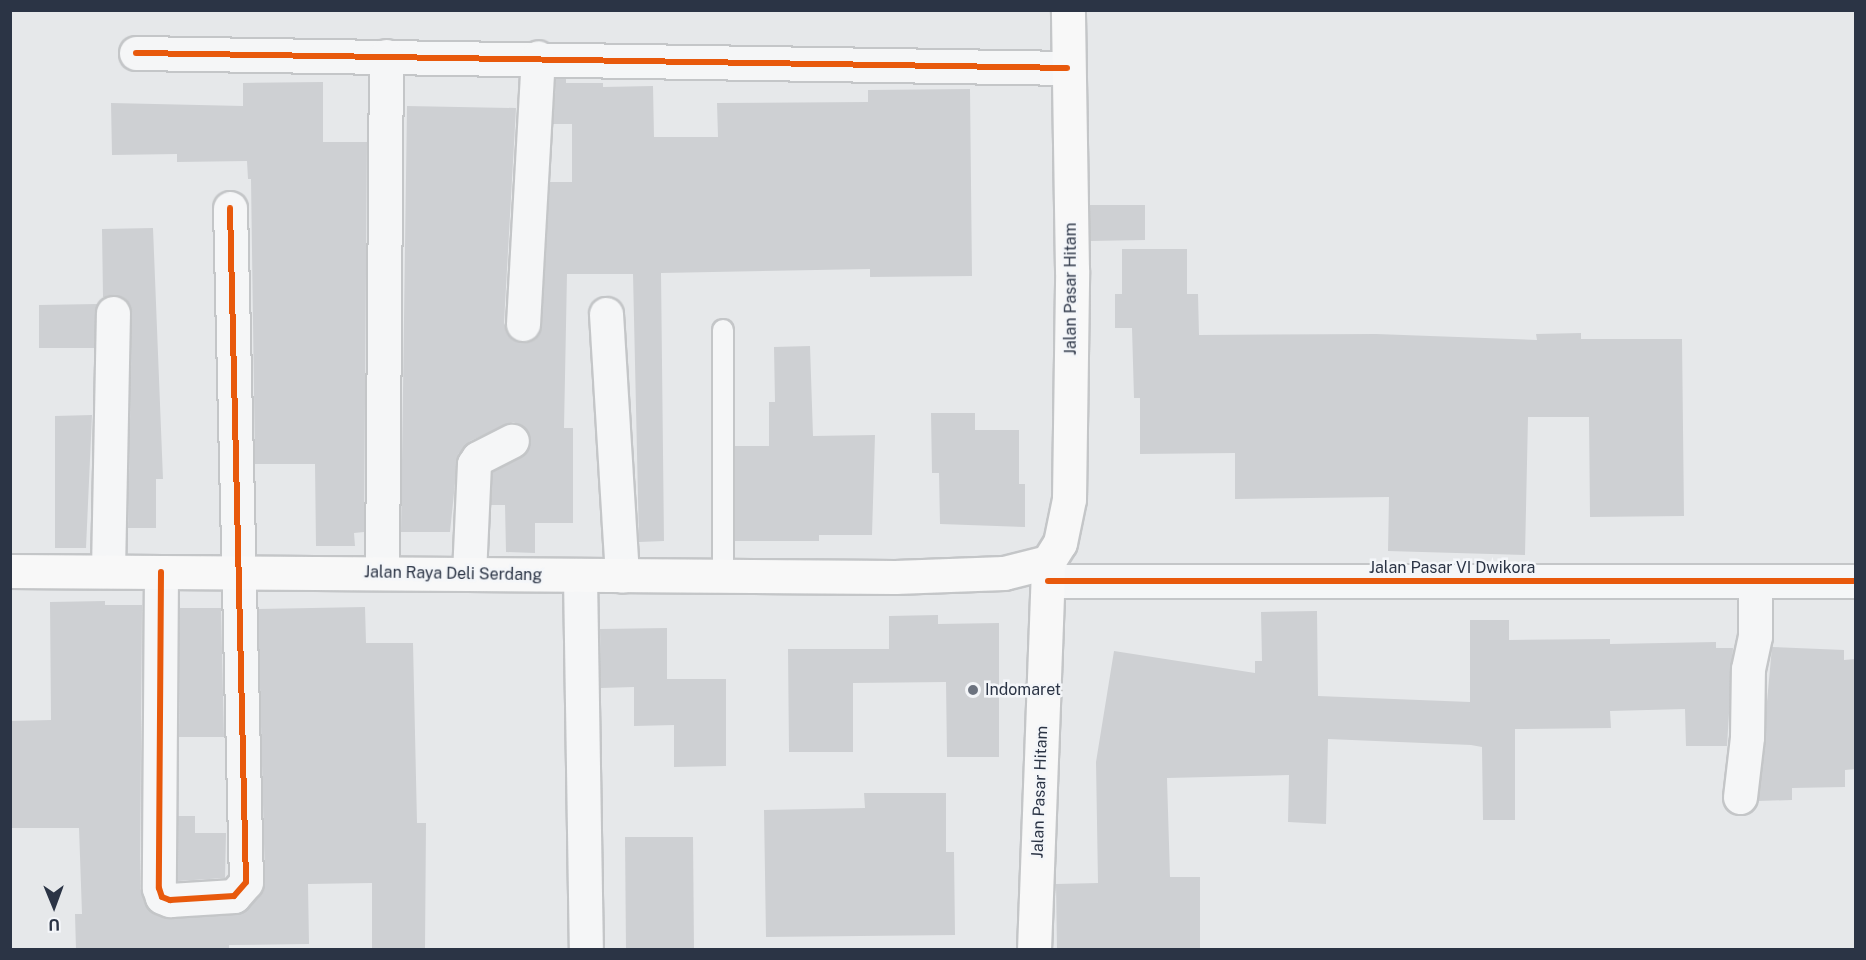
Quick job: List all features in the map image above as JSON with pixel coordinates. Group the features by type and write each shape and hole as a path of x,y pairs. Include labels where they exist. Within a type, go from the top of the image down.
{"main road":[{"name":"Jalan Pasar Hitam","path":"1034,950 1048,572 1060,543 1069,499 1072,270 1067,68 1068,10"},
{"name":"Jalan Raya Deli Serdang","path":"10,571 382,572 723,577 895,577 1048,572"}],"street":[{"path":"136,53 538,57 1067,68"},
{"path":"382,572 386,56"},
{"path":"523,324 538,57"},
{"path":"161,572 159,888 162,897 170,900 234,896 246,882 236,573 230,208"},
{"path":"108,571 113,313"},
{"path":"606,314 622,576"},
{"path":"470,574 474,464 478,458 512,441"},
{"name":"Jalan Pasar VI Dwikora","path":"1048,572 1755,582 1856,581"},
{"path":"580,576 586,950"},
{"path":"1740,797 1747,737 1748,669 1755,636 1755,582"}],"lane":[{"path":"723,330 723,577"}],"building":[{"path":"556,79 566,79 566,83 603,83 603,87 653,86 654,137 718,137 717,103 868,102 868,90 970,89 972,276 870,277 870,269 661,273 664,541 639,542 633,274 567,274 564,428 573,428 573,523 535,523 535,553 506,552 505,505 491,505 492,472 521,457 531,442 523,426 513,422 470,441 458,454 450,532 401,532 407,106 516,108 504,323 512,339 523,343 538,335 542,325 550,182 572,182 572,124 553,124"},
{"path":"323,82 323,142 367,142 364,532 354,533 355,546 316,546 315,464 255,464 251,179 248,179 247,161 177,162 177,154 112,155 111,103 243,106 243,83"},
{"path":"1090,205 1145,205 1145,240 1090,241"},
{"path":"153,228 163,479 156,479 156,528 128,528 132,313 122,297 103,297 102,229"},
{"path":"1122,249 1187,249 1187,294 1198,294 1199,335 1376,334 1537,340 1536,334 1581,333 1581,339 1682,339 1684,516 1590,517 1589,417 1528,417 1525,555 1388,551 1389,497 1235,499 1235,453 1140,454 1140,398 1134,398 1132,328 1115,328 1115,294 1122,294"},
{"path":"97,304 94,348 39,348 39,305"},
{"path":"810,346 813,436 875,435 872,535 819,535 819,541 735,541 735,446 769,446 769,402 775,402 774,347"},
{"path":"931,413 975,413 975,430 1019,430 1019,484 1025,484 1025,527 940,524 939,473 932,473"},
{"path":"92,415 86,548 55,548 55,416"},
{"path":"105,601 105,605 142,605 140,888 149,910 171,919 242,913 260,894 265,882 258,609 365,607 366,643 413,643 417,823 426,823 425,949 372,950 372,883 308,884 309,944 229,945 229,950 76,950 75,914 82,914 79,828 10,828 10,721 51,720 50,602"},
{"path":"180,608 221,608 224,737 179,737"},
{"path":"1317,611 1318,696 1470,702 1470,620 1509,620 1509,640 1610,639 1610,644 1716,642 1716,648 1733,648 1727,746 1686,746 1685,709 1610,711 1611,728 1515,729 1515,820 1483,820 1482,747 1471,745 1328,739 1326,824 1288,822 1289,775 1167,778 1170,877 1200,877 1200,950 1057,950 1056,884 1098,883 1096,762 1114,651 1255,673 1255,661 1262,661 1261,612"},
{"path":"938,615 938,624 999,623 999,757 947,757 946,682 853,683 853,752 789,752 788,649 889,649 889,616"},
{"path":"667,628 667,679 726,679 726,766 674,767 674,725 634,726 634,687 601,688 600,629"},
{"path":"1772,647 1844,650 1844,660 1856,659 1856,769 1845,770 1845,787 1792,788 1792,800 1758,801"},
{"path":"864,793 946,793 946,852 954,852 955,935 766,937 764,810 865,808"},
{"path":"178,816 195,816 195,833 226,833 225,878 178,881"},
{"path":"625,837 693,837 694,950 626,950"}],"cycle path":[{"path":"136,53 1067,68"},
{"path":"161,572 159,888 162,897 170,900 234,896 246,882 230,208"},
{"path":"1048,581 1856,581"}],"place":[{"name":"Indomaret","path":"973,690"}]}
